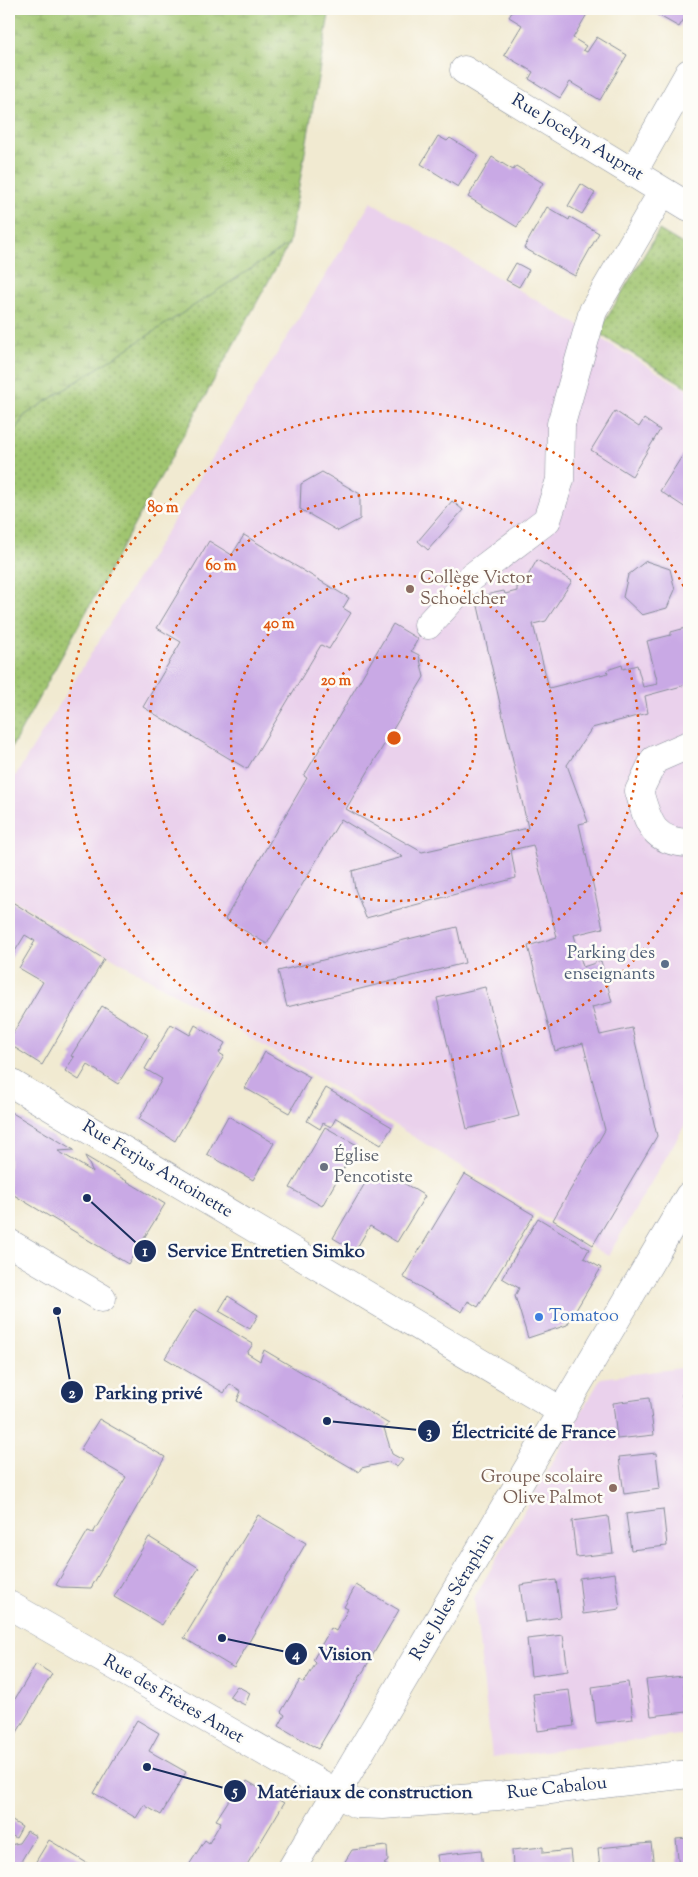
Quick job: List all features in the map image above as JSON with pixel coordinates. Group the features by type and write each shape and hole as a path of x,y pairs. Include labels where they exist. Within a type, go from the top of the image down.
{"street":[{"name":"Rue Jocelyn Auprat","path":"464,70 689,207"},
{"path":"633,172 689,72"},
{"path":"428,625 472,576 547,520 560,480 561,424 590,317 663,191"},
{"path":"689,747 686,746 654,760 639,791 648,824 673,842 689,843"},
{"name":"Rue Ferjus Antoinette","path":"9,1082 562,1412"},
{"name":"Rue Jules Séraphin","path":"292,1868 689,1196"},
{"path":"9,1243 102,1298"},
{"name":"Rue des Frères Amet","path":"9,1606 338,1793"},
{"name":"Rue Cabalou","path":"338,1793 356,1804 383,1805 498,1796 689,1774"}],"shaded area":[{"name":"Collège Victor Schoelcher","path":"371,202 689,391 689,1118 608,1256 313,1075 9,897 9,786"},
{"name":"Groupe scolaire Olive Palmot","path":"689,1367 689,1734 492,1757 474,1598 601,1378"}],"green space":[{"path":"9,9 330,9 289,244 25,415 9,439"},
{"path":"659,230 689,248 689,388 598,333"},
{"path":"289,244 9,752 9,439 25,415"}],"building":[{"path":"514,9 590,9 573,38 586,46 583,50 587,52 597,37 627,55 600,100 570,82 560,98 529,79 533,72 504,55 522,25 509,17"},
{"path":"647,9 689,9 689,11 679,27"},
{"path":"438,136 447,141 450,138 478,155 458,187 421,164"},
{"path":"492,157 513,170 516,166 543,183 517,227 468,197"},
{"path":"581,184 595,193 582,214 568,206"},
{"path":"547,207 569,220 570,217 599,233 575,276 524,248"},
{"path":"516,263 529,270 519,287 506,280"},
{"path":"615,411 639,427 644,419 660,430 632,476 591,450"},
{"path":"684,453 689,457 689,510 660,491"},
{"path":"322,472 360,494 360,519 338,531 300,509 301,484"},
{"path":"452,501 463,510 428,550 418,541"},
{"path":"244,535 349,598 343,608 351,613 329,649 321,645 247,769 143,707 181,642 157,628 209,541 232,555"},
{"path":"537,560 572,581 546,621 533,624 549,688 608,673 607,670 622,665 623,669 637,665 643,687 658,684 647,641 671,635 671,632 689,627 689,684 645,696 648,713 592,728 567,765 588,822 579,824 603,928 574,935 583,967 601,961 612,1002 592,1007 600,1035 632,1028 657,1136 593,1245 553,1220 605,1130 583,1043 555,1051 528,946 557,937 533,845 511,850 516,878 366,918 355,889 352,871 403,857 341,819 267,944 225,919 307,778 304,776 393,624 418,639 411,651 419,655 424,677 346,809 422,852 528,828 476,597 504,591 505,594 517,591 517,587 522,586"},
{"path":"646,561 670,569 675,590 667,608 642,615 623,597 628,575"},
{"path":"9,900 104,959 42,1065 9,1044 9,1040 43,982 19,968 35,941 25,935 9,961"},
{"path":"457,927 465,963 287,1007 278,971"},
{"path":"485,987 519,1116 467,1129 437,998"},
{"path":"102,1006 148,1035 118,1084 88,1065 79,1080 65,1071 74,1057 71,1056"},
{"path":"171,1024 190,1035 195,1025 225,1043 219,1053 224,1056 175,1141 139,1119 162,1079 145,1069"},
{"path":"265,1052 310,1077 289,1113 245,1088"},
{"path":"326,1088 392,1127 381,1145 336,1118 331,1127 323,1123 320,1129 307,1121"},
{"path":"9,1111 74,1150 58,1151 93,1172 85,1156 165,1204 128,1264 9,1192"},
{"path":"228,1116 274,1143 253,1180 207,1154"},
{"name":"Église Pencotiste","path":"325,1127 357,1145 322,1206 290,1188"},
{"path":"384,1171 425,1196 397,1242 370,1226 355,1251 333,1238 368,1178 377,1183"},
{"path":"465,1174 534,1215 478,1307 468,1301 462,1312 403,1277"},
{"path":"538,1218 589,1249 584,1258 601,1268 567,1325 528,1338 515,1296 519,1288 502,1278"},
{"path":"228,1296 258,1315 250,1329 219,1311"},
{"path":"195,1309 253,1344 247,1353 260,1361 264,1350 389,1424 384,1428 392,1454 403,1460 397,1467 388,1462 361,1468 359,1472 237,1401 241,1391 230,1384 224,1393 165,1358"},
{"path":"689,1393 689,1430 686,1430 682,1394"},
{"path":"649,1398 654,1435 617,1439 613,1403"},
{"path":"99,1419 165,1457 91,1588 61,1587 56,1585 88,1531 93,1533 126,1477 80,1450"},
{"path":"656,1453 660,1489 624,1494 619,1457"},
{"path":"663,1509 667,1546 631,1550 626,1514"},
{"path":"258,1515 306,1543 234,1668 184,1638"},
{"path":"608,1516 613,1553 576,1557 572,1521"},
{"path":"149,1537 199,1568 162,1625 114,1597"},
{"path":"615,1573 620,1609 583,1614 579,1578"},
{"path":"556,1580 561,1617 525,1622 520,1585"},
{"path":"356,1585 399,1610 318,1749 279,1726 285,1715 281,1712 300,1680 304,1683 316,1663 313,1660 331,1628 336,1631 348,1609 344,1607"},
{"path":"563,1635 568,1671 531,1676 527,1639"},
{"path":"36,1664 52,1674 13,1739 9,1736 9,1709"},
{"path":"683,1676 687,1712 651,1716 646,1680"},
{"path":"628,1682 633,1719 596,1723 592,1687"},
{"path":"237,1686 250,1693 245,1705 229,1697"},
{"path":"569,1690 574,1726 538,1731 533,1694"},
{"path":"137,1720 159,1733 149,1751 186,1772 161,1815 144,1805 136,1818 94,1793"},
{"path":"247,1781 284,1803 245,1868 187,1868 205,1840 209,1843 221,1822 216,1820 236,1789 241,1791"},
{"path":"9,1819 22,1827 16,1838 9,1834"},
{"path":"27,1831 36,1836 17,1868 9,1868 9,1863 13,1856 10,1845 19,1843"},
{"path":"689,1838 689,1868 679,1868 676,1839"},
{"path":"49,1840 59,1846 95,1868 32,1868"},
{"path":"651,1843 654,1868 600,1868 598,1848"},
{"path":"387,1846 388,1861 384,1864 391,1868 341,1868 352,1850"},
{"path":"543,1847 543,1853 570,1850 572,1868 513,1868 512,1850"},
{"path":"481,1850 483,1868 439,1868 437,1855"}],"place":[{"name":"Collège Victor Schoelcher","path":"410,589"},
{"name":"Parking des enseignants","path":"665,964"},
{"name":"Église Pencotiste","path":"324,1167"},
{"name":"Service Entretien Simko","path":"87,1198"},
{"name":"Parking privé","path":"57,1311"},
{"name":"Tomatoo","path":"539,1317"},
{"name":"Électricité de France","path":"327,1421"},
{"name":"Groupe scolaire Olive Palmot","path":"613,1488"},
{"name":"Vision","path":"222,1638"},
{"name":"Matériaux de construction","path":"147,1767"}]}
